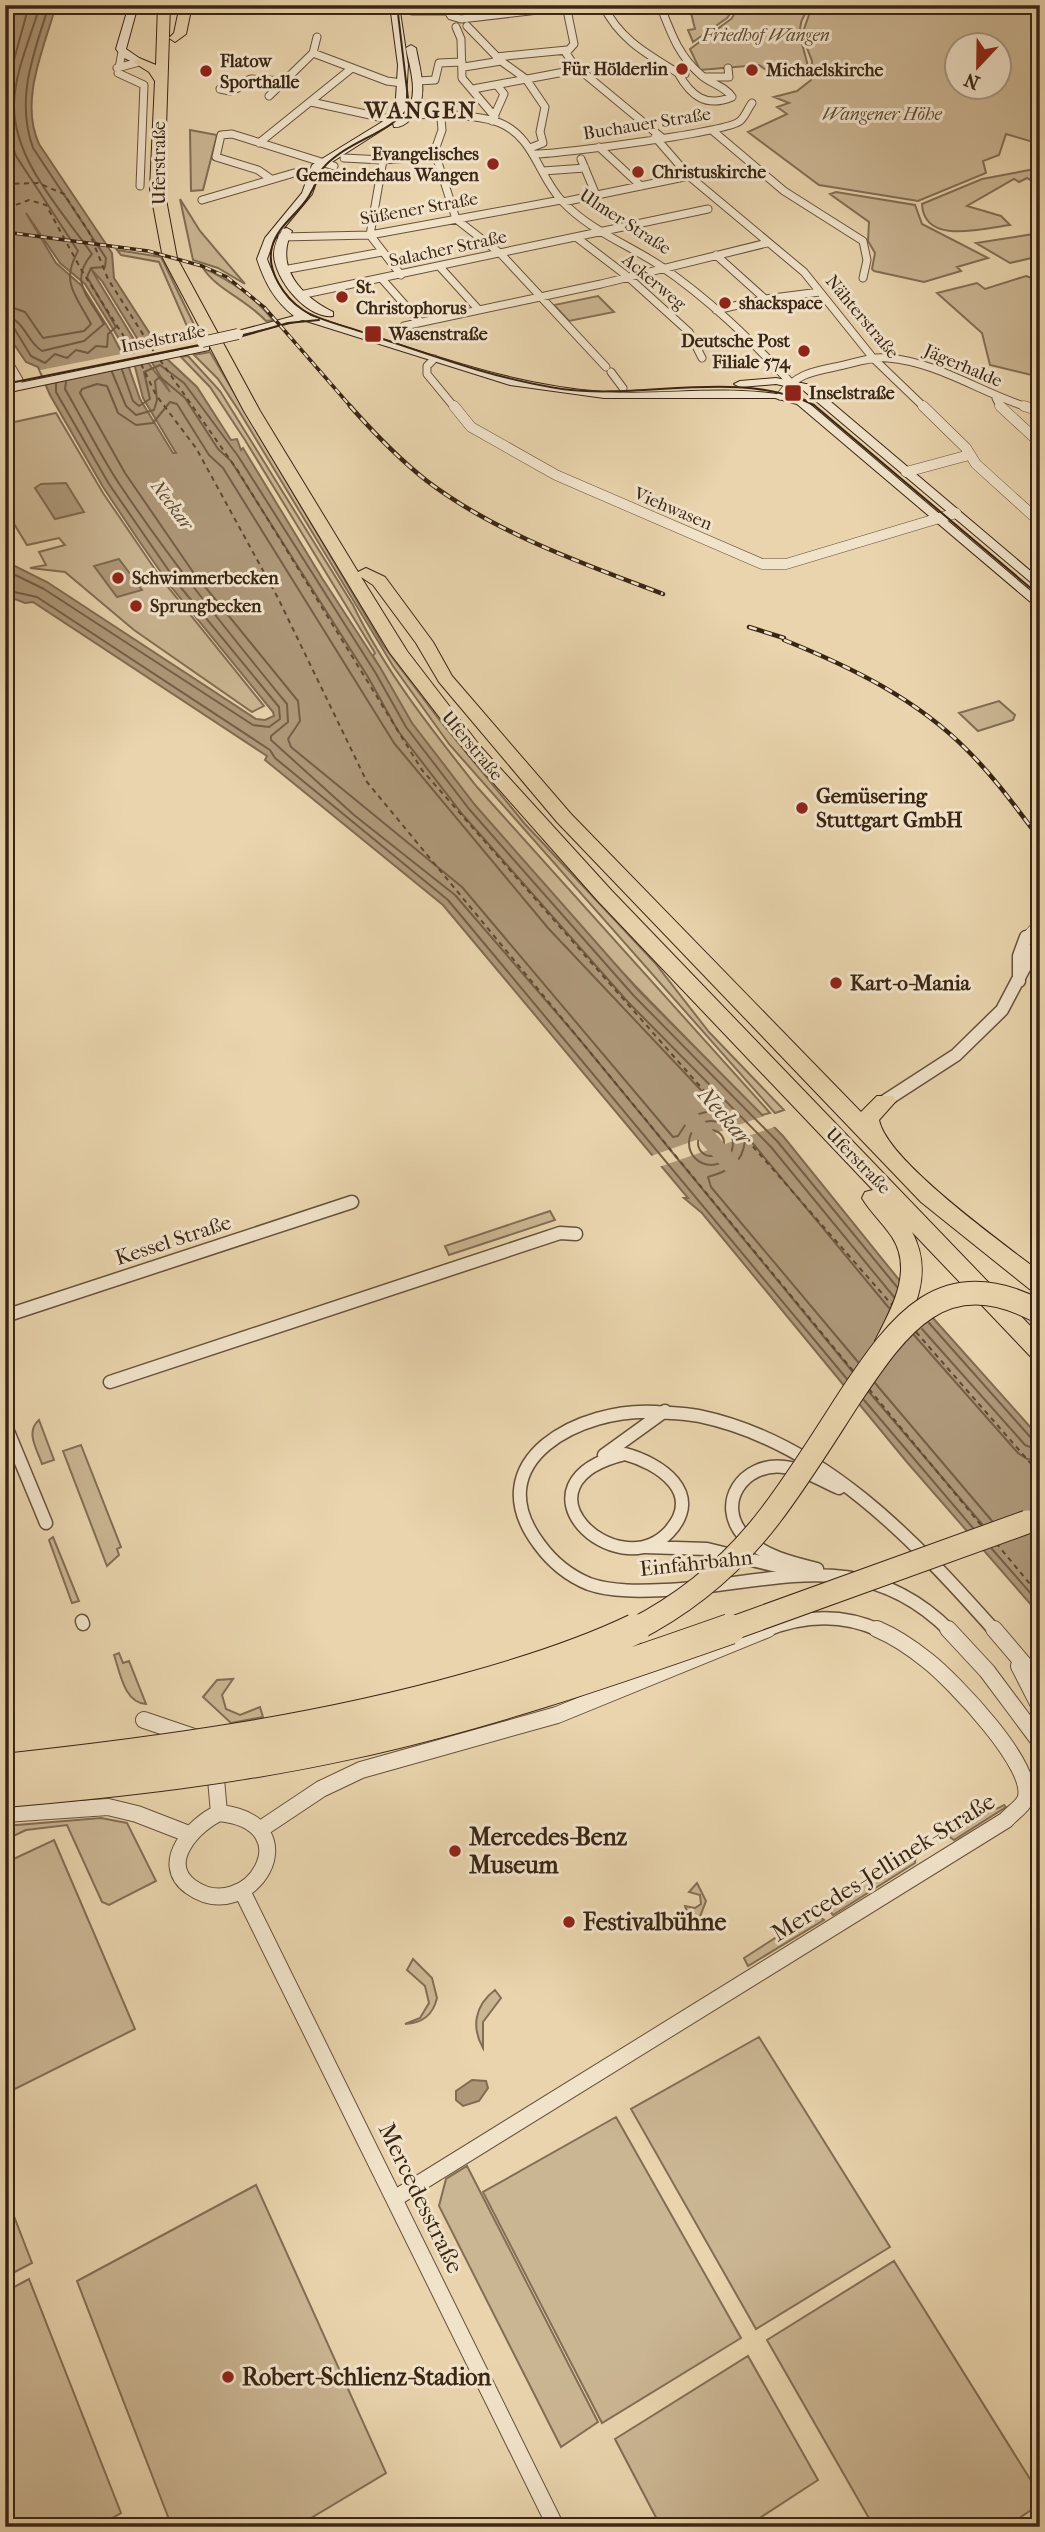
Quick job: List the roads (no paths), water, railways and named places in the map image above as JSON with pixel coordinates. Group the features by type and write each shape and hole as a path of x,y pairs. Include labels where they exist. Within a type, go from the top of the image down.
{"highway":[{"name":"Uferstraße","path":"164,5 157,189 163,232 182,284 252,411 399,653 444,714 512,793 684,979 1040,1351"},
{"name":"Uferstraße","path":"174,5 168,185 174,228 181,252 239,365 366,573 443,689 517,780 1040,1329"},
{"path":"175,37 180,34 186,5"},
{"path":"139,62 153,69 161,80"},
{"path":"366,573 379,581 424,642 445,678 519,768 887,1154 963,1226 1040,1285"},
{"path":"684,979 685,990 724,1040 902,1232 914,1261 910,1292 882,1350"},
{"path":"828,1093 852,1105 886,1101"},
{"path":"886,1101 873,1110 868,1124 887,1154"},
{"path":"5,1769 191,1748 347,1720 513,1676 628,1632 706,1585 744,1547 882,1350 914,1314 948,1297 967,1293 997,1295 1040,1312"},
{"path":"5,1792 102,1783 254,1762 461,1717 641,1658 1035,1519"}],"street":[{"path":"134,5 117,68 118,73 144,85 140,186"},
{"path":"334,324 305,317 285,302 268,280 262,259 269,240 285,217 307,194 312,173 322,163 398,114 403,65 394,5"},
{"path":"603,5 609,23 618,34 678,73 690,94 716,102 732,97 729,91 694,70 674,45 660,5"},
{"path":"305,317 300,295 283,270 277,253 282,237 320,193 324,175 414,114 418,100 418,81 408,8 446,8 450,16 461,19 532,8 568,6 573,44 567,50 463,64 439,63 435,80 418,81"},
{"path":"467,26 498,59 526,79 545,107 540,132 543,143 533,151"},
{"path":"456,27 461,39 462,78 468,87 474,89 575,70 567,50"},
{"path":"269,96 313,52 317,37"},
{"path":"122,52 139,62"},
{"path":"313,52 387,81 402,82"},
{"path":"117,68 139,62"},
{"path":"259,143 352,68"},
{"path":"703,77 729,76 728,68"},
{"name":"Nähterstraße","path":"575,70 629,107 658,137 689,176 766,243 799,266 873,358 1040,522"},
{"path":"678,73 690,74 694,70"},
{"path":"235,85 251,79 285,81"},
{"path":"494,119 504,94 497,85"},
{"path":"474,89 494,119"},
{"name":"Ulmer Straße","path":"311,102 441,118 494,119 533,151 542,171 562,201 602,231 662,267 716,310 793,380"},
{"name":"Buchauer Straße","path":"533,151 565,154 658,137 713,131 739,121 752,103"},
{"path":"441,118 442,130 434,152 456,219 501,254 623,388"},
{"path":"713,131 784,191 863,241 867,260 863,278"},
{"path":"271,179 258,170 216,158 221,135 226,133 334,166"},
{"path":"599,147 642,186"},
{"path":"344,159 383,160 434,152"},
{"path":"582,159 596,195"},
{"path":"383,160 370,235 401,275"},
{"path":"542,171 585,168"},
{"path":"202,200 294,173 312,173"},
{"name":"Süßener Straße","path":"282,237 370,235 689,176"},
{"name":"Salacher Straße","path":"300,295 708,209"},
{"name":"Ackerweg","path":"576,237 627,276 689,332 702,358"},
{"path":"404,326 766,243"},
{"path":"283,270 382,252"},
{"path":"716,255 765,299"},
{"path":"440,267 478,309"},
{"path":"382,279 420,322"},
{"path":"716,310 765,299 820,292"},
{"path":"276,322 284,312 285,302"},
{"name":"Inselstraße","path":"11,384 239,338 305,317"},
{"name":"Inselstraße","path":"239,338 276,322 305,317 518,376 569,384 623,388 793,380"},
{"name":"Inselstraße","path":"334,324 510,382 576,392 780,396"},
{"path":"5,356 11,384"},
{"name":"Jägerhalde","path":"793,380 873,358 898,358 920,363 996,398 1040,411"},
{"name":"Viehwasen","path":"434,359 427,366 427,374 471,426 556,475 762,564 786,564 956,513"},
{"path":"1040,586 807,387 793,380 780,396 811,409 941,518 1040,606"},
{"path":"996,398 1000,407 1040,443"},
{"path":"906,472 970,455"},
{"path":"1019,981 1017,957 1026,936 1040,922"},
{"path":"886,1101 956,1055 1002,1010 1040,938"},
{"name":"Kessel Straße","path":"5,1316 352,1202"},
{"path":"110,1382 560,1233 576,1234"},
{"path":"586,1467 611,1456 640,1456 653,1461 674,1478 682,1502 676,1523 659,1539 631,1547 601,1541 579,1524 570,1501 577,1477 586,1467 665,1411"},
{"name":"Einfahrbahn","path":"821,1573 663,1590 623,1591 584,1582 550,1561 533,1542 523,1521 520,1494 525,1473 547,1441 585,1420 611,1413 665,1411 736,1425 773,1440 858,1496 909,1540 1040,1683"},
{"path":"5,1424 46,1523"},
{"name":"Einfahrbahn","path":"858,1496 798,1471 772,1466 760,1468 744,1477 730,1498 730,1514 735,1524 754,1544 789,1561 874,1582 926,1610 984,1670 1040,1742"},
{"name":"Einfahrbahn","path":"631,1547 708,1549 772,1566 841,1575"},
{"name":"Mercedes-Jellinek-Straße","path":"261,1829 310,1795 353,1773 543,1719 770,1629 806,1618 839,1619 863,1625 918,1651 960,1689 1025,1777 1025,1800 1006,1820 394,2199"},
{"name":"Einfahrbahn","path":"1009,1647 1040,1707"},
{"path":"144,1720 184,1732 203,1743 214,1761 219,1813"},
{"path":"5,1814 108,1807 137,1814 186,1833"},
{"path":"219,1813 239,1814 261,1829 268,1848 267,1863 255,1882 242,1891 219,1896 204,1894 191,1886 182,1875 178,1861 180,1847 186,1833 201,1820 219,1813"},
{"name":"Mercedesstraße","path":"242,1891 556,2527"}],"water":[{"path":"5,5 56,5 32,92 33,127 39,144 112,253 114,278 165,357 197,387 231,440 237,439 241,450 243,448 412,723 475,805 639,991 783,1136 900,1281 1040,1438 1040,1615 906,1461 702,1213 684,1198 688,1198 443,905 265,760 267,756 33,602 25,603 5,595 5,561 47,582 256,719 265,720 274,716 172,588 137,538 103,487 50,395 38,367 26,362 5,331","holes":["26,213 60,263 85,284 134,363 143,398 176,453 173,453 140,399 128,365 112,334 82,286 56,263","91,269 102,281 170,392 147,361"]},
{"path":"66,483 84,512 55,519 35,488 41,484"},
{"name":"Schwimmerbecken","path":"119,559 142,590 117,597 94,566"},
{"path":"472,2080 486,2081 488,2088 479,2101 463,2106 456,2100 456,2091"}],"waterway":[{"name":"Neckar","path":"688,1115 736,1170"}],"tram line":[{"path":"397,5 409,107 395,121 348,148 326,165 313,189 275,239 271,256 274,274 283,291 296,305 326,321 463,366 537,385 593,391 690,387 754,388 784,394 814,405 1040,596"},
{"path":"5,384 239,337 288,323 319,320"}],"railway":[{"path":"5,232 148,251 202,266 227,277 264,307 352,408"},
{"path":"350,406 427,481 482,517 541,546 663,594"},
{"path":"749,627 784,638"},
{"path":"784,640 834,661 882,686 948,732 978,761 1040,839"}],"place":[{"name":"Für Hölderlin","path":"682,69"},
{"name":"Michaelskirche","path":"752,70"},
{"name":"Flatow Sporthalle","path":"206,71"},
{"name":"Evangelisches Gemeindehaus Wangen","path":"493,164"},
{"name":"Christuskirche","path":"638,172"},
{"name":"St. Christophorus","path":"342,297"},
{"name":"shackspace","path":"725,303"},
{"name":"Wasenstraße","path":"373,334"},
{"name":"Deutsche Post Filiale 574","path":"804,351"},
{"name":"Inselstraße","path":"793,393"},
{"name":"Schwimmerbecken","path":"118,578"},
{"name":"Sprungbecken","path":"136,606"},
{"name":"Gemüsering Stuttgart GmbH","path":"802,808"},
{"name":"Kart-o-Mania","path":"836,983"},
{"name":"Mercedes-Benz Museum","path":"455,1851"},
{"name":"Festivalbühne","path":"569,1922"},
{"name":"Robert-Schlienz-Stadion","path":"228,2377"}],"district":[{"name":"WANGEN","path":"421,110"}],"park label":[{"name":"Friedhof Wangen","path":"766,35"},
{"name":"Wangener Höhe","path":"882,114"}]}
